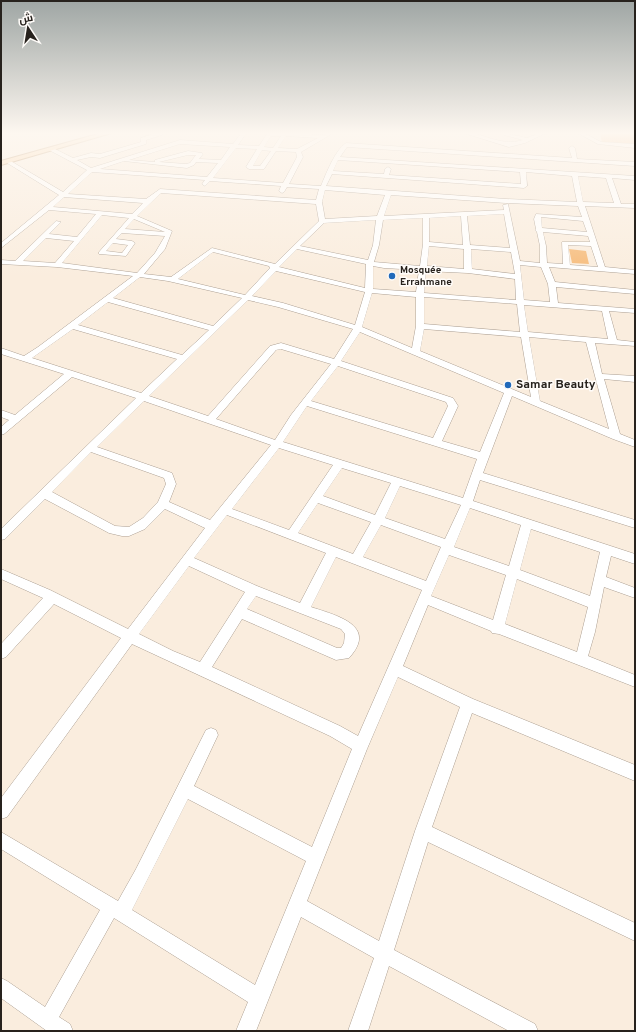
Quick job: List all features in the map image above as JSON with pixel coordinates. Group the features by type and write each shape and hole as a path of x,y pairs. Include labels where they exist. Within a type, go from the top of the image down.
{"street":[{"path":"37,180 63,195 147,201"},
{"path":"1,246 48,208 54,201 79,180"},
{"path":"198,194 207,180"},
{"path":"213,180 251,189 280,199 319,202"},
{"path":"280,199 288,180"},
{"path":"322,221 319,202 326,180"},
{"path":"402,180 431,188 506,201 635,206"},
{"path":"112,241 147,201 156,192 160,191 198,194 285,185 389,193 431,188 451,180"},
{"path":"496,180 524,186"},
{"path":"524,180 527,201"},
{"path":"576,180 581,203 602,269"},
{"path":"610,180 618,205"},
{"path":"1,812 224,510 277,444 294,417 336,363 358,328 369,291 370,264 376,245 380,218 389,193"},
{"path":"506,201 506,212 519,277 520,301 536,402"},
{"path":"26,358 41,349 139,275 162,247 169,230 134,216 48,208"},
{"path":"1,536 182,358 215,329 322,221 506,212"},
{"path":"57,265 100,214"},
{"path":"464,214 468,271"},
{"path":"554,306 552,284 544,265 543,246 538,230 537,219 539,215 586,219"},
{"path":"416,351 420,326 420,294 426,244 426,216"},
{"path":"17,263 58,222"},
{"path":"538,230 590,234"},
{"path":"121,231 168,234"},
{"path":"44,236 79,239"},
{"path":"567,267 564,243 594,244"},
{"path":"426,244 467,248 514,250"},
{"path":"295,247 370,264 468,271 519,277"},
{"path":"172,280 212,250 272,265 274,268 369,291 520,301 554,306 635,311"},
{"path":"1,262 57,265 172,280 280,305 358,328 635,444"},
{"path":"516,263 635,272"},
{"path":"552,284 635,292"},
{"path":"107,299 215,329"},
{"path":"604,309 613,342"},
{"path":"72,326 182,358"},
{"path":"420,326 635,344"},
{"path":"590,340 616,437"},
{"path":"210,420 276,347 288,348 450,400 453,406 436,443"},
{"path":"1,351 143,397 277,444 397,481 635,559"},
{"path":"1,432 70,374"},
{"path":"599,376 635,379"},
{"path":"246,1031 258,998 298,905 361,746 467,504 483,457 509,391"},
{"path":"306,403 483,457"},
{"path":"1,413 16,419"},
{"path":"44,493 113,530 122,532 130,532 138,529 163,504 171,484 168,476 90,448"},
{"path":"291,535 339,464"},
{"path":"478,475 635,524"},
{"path":"356,560 397,481"},
{"path":"316,498 552,586 595,604"},
{"path":"163,504 212,526"},
{"path":"224,510 356,560 497,628 635,681"},
{"path":"497,628 527,524"},
{"path":"581,659 589,632 606,550"},
{"path":"303,610 333,552"},
{"path":"187,560 253,590 345,625 351,631 352,639 350,648 344,654 336,654 240,612"},
{"path":"1,574 52,597 168,655 204,670 335,731 361,746"},
{"path":"600,580 635,593"},
{"path":"204,670 222,638 253,590"},
{"path":"1,653 52,597"},
{"path":"395,669 468,704 635,773"},
{"path":"358,1031 406,888 423,830 468,704"},
{"path":"48,1019 116,910 142,875 212,735"},
{"path":"184,789 317,858"},
{"path":"423,830 635,932"},
{"path":"1,840 258,998"},
{"path":"298,905 384,954 528,1031"},
{"path":"3,992 48,1019 63,1031"}],"shaded area":[{"path":"569,249 586,251 589,264 572,263"}],"place":[{"name":"Mosquée Errahmane","path":"392,276"},
{"name":"Samar Beauty","path":"508,385"}]}
